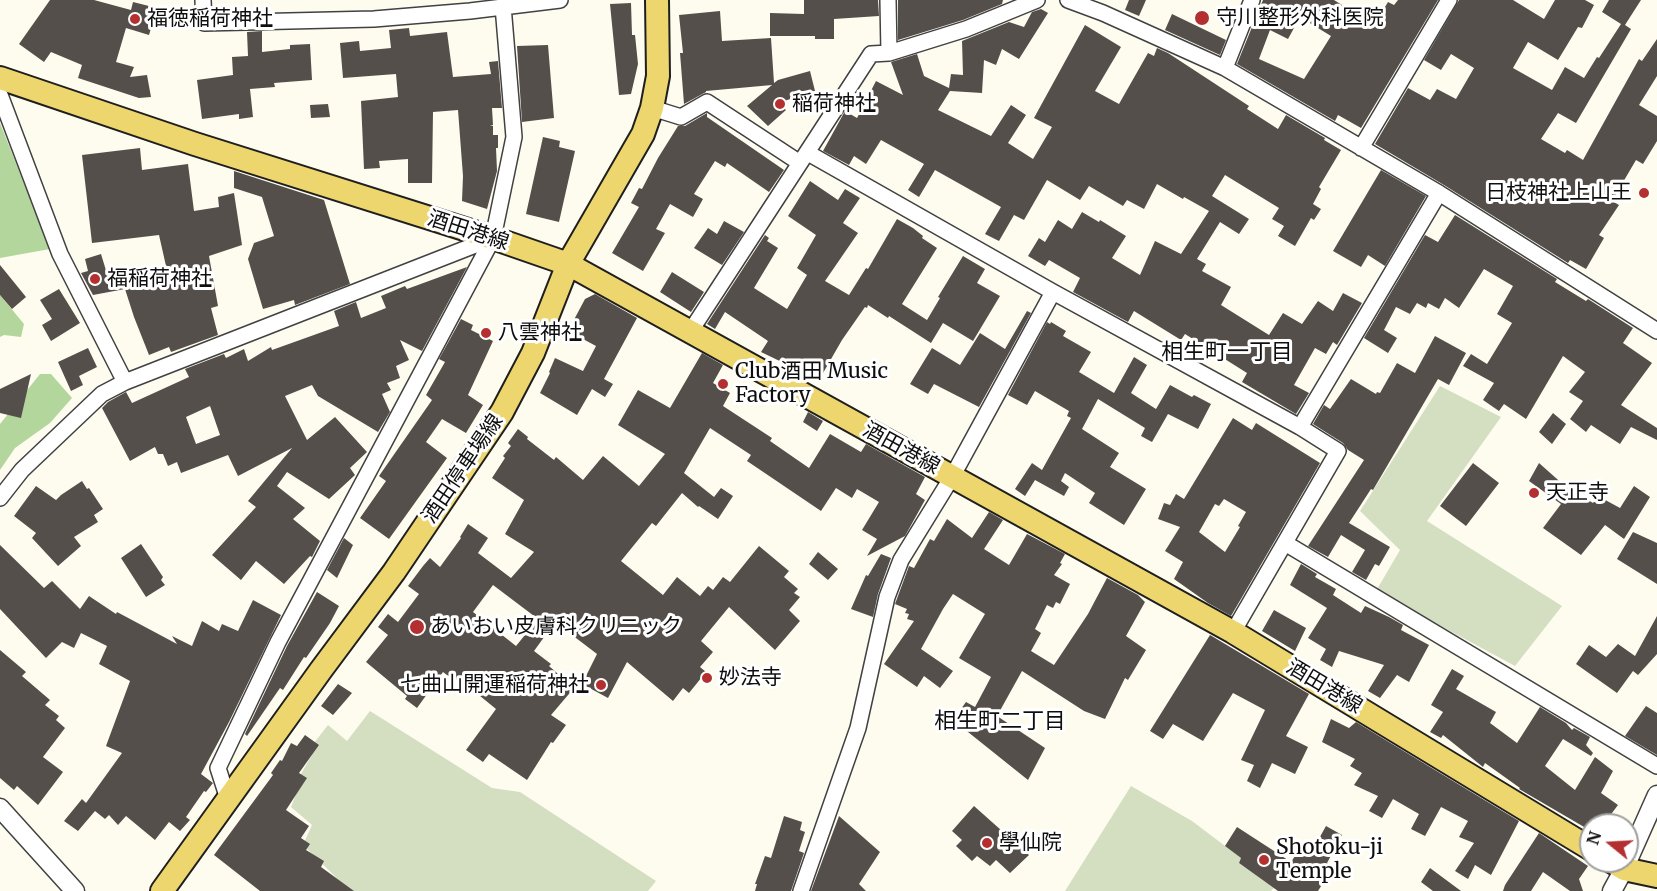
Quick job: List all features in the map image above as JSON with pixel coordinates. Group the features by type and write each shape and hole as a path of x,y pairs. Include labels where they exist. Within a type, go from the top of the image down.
{"main road":[{"name":"酒田停車場線","path":"162,891 394,572 502,412 533,353 568,264 643,134 652,108 658,76 657,0"},
{"name":"酒田港線","path":"0,78 195,144 568,264 1233,632 1579,842"},
{"path":"1639,871 1657,876"},
{"path":"1625,873 1640,891"}],"street":[{"path":"202,0 204,23 375,19 560,0"},
{"path":"888,0 889,53"},
{"path":"690,332 871,54 889,53 966,29 1037,0"},
{"path":"1068,0 1103,13 1225,68 1439,193 1657,331"},
{"path":"1225,68 1252,0"},
{"path":"1361,148 1449,0"},
{"path":"228,799 218,768 278,642 493,238 514,137 503,6"},
{"path":"0,95 60,254 125,382"},
{"path":"652,108 681,117 707,102 804,158 1300,427 1338,451 1233,632"},
{"path":"1300,427 1439,193"},
{"path":"0,498 22,470 102,394 125,382 493,238"},
{"path":"801,891 858,728 887,597 901,560 952,477 1053,292"},
{"path":"1285,543 1657,766"},
{"path":"1639,827 1657,795"},
{"path":"0,808 75,891"},
{"path":"1612,891 1616,873"}],"green space":[{"path":"0,123 50,249 0,258"},
{"path":"0,295 24,324 21,337 4,335 0,337"},
{"path":"40,374 51,374 72,398 50,423 15,448 0,470 0,424"},
{"path":"1440,386 1501,417 1427,521 1562,606 1515,666 1376,591 1400,550 1360,511"},
{"path":"370,711 492,788 520,792 656,881 648,891 350,891 303,845 312,825 291,807 297,792 298,779 312,755 307,752 328,725 347,741"},
{"path":"1131,786 1192,821 1241,858 1239,863 1274,888 1271,891 1065,891"}],"building":[{"path":"50,0 94,0 131,10 133,2 157,8 149,35 126,28 116,62 134,67 130,77 147,75 151,97 139,98 78,78 82,65 51,52 44,62 19,44"},
{"path":"804,0 878,0 879,16 834,19 834,39 815,39 815,36 770,36 770,13 804,14"},
{"path":"898,0 1003,0 1002,4 963,20 898,40"},
{"path":"1129,0 1146,0 1139,16 1125,10"},
{"path":"1263,0 1334,0 1374,25 1388,2 1394,5 1398,0 1438,0 1361,128 1338,115 1335,121 1237,64","holes":["1300,17 1331,36 1304,79 1259,59 1270,30 1288,39"]},
{"path":"1459,0 1513,0 1544,19 1555,0 1585,0 1594,5 1582,28 1578,27 1558,60 1528,42 1513,68 1552,90 1565,67 1584,78 1621,24 1602,12 1609,0 1641,0 1625,25 1631,29 1576,123 1558,113 1541,139 1583,160 1639,59 1642,61 1657,39 1657,76 1639,105 1657,116 1657,141 1643,164 1636,160 1612,201 1619,205 1599,235 1604,238 1586,269 1570,260 1568,263 1375,144 1408,88 1430,100 1437,89 1456,99 1474,68 1451,54 1441,70 1424,60"},
{"path":"631,3 632,35 635,35 638,64 631,94 619,95 610,4"},
{"path":"1041,9 1048,13 1019,59 1002,49 996,65 984,60 982,93 950,91 938,110 991,136 1011,105 1026,115 1008,143 1033,159 1052,127 1034,118 1085,25 1121,47 1095,91 1119,104 1148,53 1154,56 1157,48 1249,106 1247,109 1278,129 1286,115 1341,150 1319,187 1321,189 1313,204 1321,209 1314,220 1311,218 1295,246 1278,236 1284,226 1272,219 1279,208 1225,175 1212,196 1249,219 1239,234 1220,222 1197,259 1206,264 1202,271 1231,287 1221,305 1269,335 1283,313 1302,324 1318,301 1333,311 1343,293 1362,303 1337,345 1333,342 1326,354 1315,348 1294,385 1309,393 1296,414 1242,382 1247,373 1185,334 1181,340 1134,311 1128,322 1073,292 1080,278 1049,260 1045,266 1028,256 1039,238 1045,242 1058,220 1072,229 1082,212 1126,236 1112,258 1140,275 1155,241 1181,254 1209,211 1184,197 1183,199 1157,184 1144,209 1127,200 1123,206 1089,186 1080,200 1047,180 1024,220 1014,215 999,241 985,234 1001,207 935,170 919,197 908,190 924,164 881,140 866,164 854,156 849,165 823,151 845,111 857,118 876,81 903,95 891,62 917,54 924,76 949,88 951,74 963,75 962,41 1009,22 1024,27 1032,12"},
{"path":"720,11 722,41 771,38 774,83 810,71 815,91 778,103 786,110 768,126 747,106 772,85 706,91 684,104 680,53 683,53 679,15"},
{"path":"1172,14 1226,40 1220,55 1165,30"},
{"path":"409,28 410,36 447,32 453,77 491,74 489,62 498,61 502,108 492,108 493,125 490,126 493,126 493,135 498,135 497,171 487,209 462,201 463,176 458,110 433,112 432,183 408,183 408,159 379,161 380,168 364,169 361,101 398,97 396,74 343,78 340,43 359,41 360,51 391,48 389,30"},
{"path":"262,31 262,52 290,49 290,45 310,44 312,80 274,83 275,87 250,89 253,117 239,119 239,114 202,119 197,80 233,75 232,57 248,56 247,32"},
{"path":"548,45 554,118 522,122 517,46"},
{"path":"328,104 330,117 311,118 310,105"},
{"path":"707,113 707,117 784,170 769,192 727,163 725,167 715,161 694,194 703,199 693,217 670,204 656,229 665,233 643,271 612,253 639,207 631,203 639,188 642,189 678,126 685,126"},
{"path":"543,137 560,141 559,147 575,151 559,222 526,214"},
{"path":"140,148 142,170 188,164 194,211 219,207 218,197 234,193 242,245 209,256 218,306 211,308 218,335 171,352 169,347 149,355 125,289 93,295 81,273 88,271 85,259 101,254 108,277 138,268 140,275 166,266 159,235 92,243 82,155"},
{"path":"1381,170 1426,196 1385,266 1368,255 1361,267 1333,251"},
{"path":"234,171 324,200 350,284 295,305 294,300 263,309 248,259 254,243 274,236 262,197 234,188"},
{"path":"810,181 838,200 845,189 860,198 843,223 858,233 825,281 849,295 866,268 868,269 897,219 913,228 923,236 922,238 937,248 902,304 927,320 963,256 985,269 977,283 1000,296 973,341 943,323 931,343 868,305 842,340 819,380 761,352 768,341 725,312 715,329 707,324 765,235 769,238 767,241 778,248 754,288 787,309 807,275 797,268 816,235 788,216"},
{"path":"1455,215 1557,279 1555,282 1586,301 1588,299 1633,328 1623,343 1652,363 1621,405 1657,428 1657,440 1631,427 1620,444 1591,425 1586,432 1570,419 1583,401 1569,392 1585,372 1563,356 1526,419 1504,404 1499,411 1483,400 1494,383 1463,366 1471,354 1487,364 1512,323 1497,314 1513,286 1484,269 1459,308 1445,298 1439,309 1428,303 1426,308 1417,303 1410,314 1396,307 1384,330 1397,338 1388,353 1364,338 1425,235 1438,242"},
{"path":"724,221 744,232 722,265 694,248 708,228 717,234"},
{"path":"0,265 26,297 12,309 0,295"},
{"path":"467,267 422,351 400,340 409,360 396,366 400,378 387,383 391,390 382,394 390,412 378,432 318,396 312,385 285,396 307,440 335,417 367,452 350,468 355,475 329,499 287,472 277,486 305,508 293,519 320,541 312,557 310,556 284,584 256,561 241,580 212,555 256,507 248,501 292,448 238,476 228,455 181,473 177,462 168,466 163,454 158,454 155,447 130,461 102,408 126,392 132,403 189,377 185,369 224,354 226,358 244,349 248,361 271,347 272,350 339,326 334,311 356,302 361,318 386,308 381,296 405,286 407,289","holes":["210,406 220,435 196,444 186,417"]},
{"path":"672,272 704,292 691,312 660,292"},
{"path":"59,289 80,323 51,341 42,325 52,319 40,300"},
{"path":"595,294 637,318 604,379 613,384 605,397 592,389 577,415 540,393 555,358 583,371 596,346 568,331 585,299"},
{"path":"1027,311 1031,313 979,407 934,384 928,394 910,384 932,348 960,365 980,333 1005,349"},
{"path":"461,319 473,325 471,330 493,341 468,395 483,405 466,433 442,419 426,442 447,458 389,539 360,518 386,481 379,476 432,400 426,395 445,362 439,359"},
{"path":"1047,322 1066,331 1063,336 1091,352 1079,372 1114,393 1134,357 1147,365 1131,393 1156,409 1170,385 1211,404 1198,429 1168,414 1152,442 1141,436 1145,428 1098,399 1082,429 1119,453 1110,467 1146,489 1124,525 1089,503 1095,493 1065,473 1061,481 1069,487 1064,496 1035,480 1025,496 1015,489 1032,463 1042,470 1071,418 1067,416 1069,411 1035,391 1027,405 1008,395"},
{"path":"1435,336 1466,353 1449,385 1438,379 1373,490 1371,489 1349,523 1390,547 1379,566 1375,564 1366,580 1352,572 1365,550 1341,535 1328,557 1308,546 1364,460 1313,424 1324,405 1330,409 1351,379 1376,394 1380,393 1397,363 1415,373"},
{"path":"88,348 97,367 79,376 83,385 71,391 58,362"},
{"path":"702,353 723,365 713,383 730,393 723,406 772,438 770,441 809,468 830,434 861,452 866,444 925,477 916,494 925,500 905,536 867,556 877,539 862,530 879,502 857,489 852,498 836,488 821,511 747,461 751,455 710,428 684,473 714,497 721,488 733,496 718,519 698,507 682,493 656,526 652,523 621,561 663,595 677,577 700,596 708,586 713,590 723,577 730,582 759,546 789,571 784,577 798,589 794,593 800,597 789,610 800,621 775,650 729,607 701,641 713,652 700,667 706,672 689,693 683,688 673,701 627,662 608,698 582,684 597,654 555,622 534,651 551,664 549,666 574,688 551,715 566,725 553,743 551,742 527,780 489,754 483,762 466,750 496,709 458,678 455,681 443,672 417,708 405,699 407,696 366,662 388,635 378,627 388,614 398,622 419,594 408,586 430,558 440,567 468,524 488,538 478,553 511,578 534,552 505,534 524,500 492,478 511,446 508,443 518,429 528,437 527,439 554,460 556,457 583,480 603,456 639,486 665,454 618,425 638,390 670,408","holes":["493,585 538,619 516,646 473,612"]},
{"path":"31,374 21,418 0,413 0,389"},
{"path":"808,412 823,421 817,431 803,422"},
{"path":"1553,413 1566,424 1552,444 1539,432"},
{"path":"1233,418 1252,430 1256,423 1320,463 1231,616 1174,579 1183,562 1165,551 1180,527 1158,519 1164,503 1170,505 1176,494 1184,499","holes":["1224,499 1246,512 1225,552 1199,532 1215,504 1219,506"]},
{"path":"1473,463 1499,483 1466,526 1440,506"},
{"path":"1539,463 1566,487 1593,503 1598,496 1620,508 1634,486 1650,497 1624,539 1605,525 1581,555 1543,528 1561,504 1529,481"},
{"path":"82,481 103,509 94,515 98,522 74,537 81,546 58,566 32,538 36,533 14,516 36,486 56,500"},
{"path":"989,512 1003,520 984,549 1009,565 1027,534 1065,554 1060,563 1062,564 1054,575 1070,584 1060,604 1056,602 1053,608 1047,605 1035,629 1041,633 1031,651 1054,665 1088,614 1107,578 1138,595 1145,602 1126,636 1146,650 1128,680 1125,678 1105,719 1084,711 1022,671 997,716 1045,748 1028,780 953,720 966,702 975,707 991,677 959,658 985,614 953,594 943,609 921,649 953,671 940,688 924,676 917,687 884,664 914,621 907,619 909,614 905,613 907,609 895,604 909,566 914,568 930,539 934,541 947,519 972,538"},
{"path":"1633,532 1657,543 1657,584 1617,559"},
{"path":"344,538 353,545 337,578 327,570"},
{"path":"141,544 163,577 161,580 165,585 146,597 121,558"},
{"path":"0,545 44,588 52,581 80,609 89,596 116,614 117,612 177,644 172,636 192,646 202,621 219,631 222,624 238,631 253,600 281,615 201,774 213,783 206,792 204,791 186,817 190,820 180,831 169,822 155,840 126,816 118,825 109,815 105,819 95,811 78,831 64,821 82,799 86,803 122,753 106,746 130,681 99,664 107,646 81,633 74,648 62,642 46,658 0,609"},
{"path":"818,552 838,569 828,580 809,564"},
{"path":"881,554 891,558 878,594 873,617 851,609 866,575 868,576"},
{"path":"1301,564 1317,574 1315,577 1336,589 1333,595 1361,613 1365,606 1389,617 1403,625 1401,630 1429,645 1409,682 1397,675 1380,698 1368,691 1384,665 1339,651 1332,667 1320,660 1326,649 1308,638 1327,608 1290,585"},
{"path":"317,592 339,606 306,658 304,657 283,690 280,688 247,736 245,734 287,646"},
{"path":"1274,610 1306,628 1295,651 1262,631"},
{"path":"1657,616 1657,654 1638,675 1633,671 1617,693 1576,664 1589,645 1606,657 1618,644 1635,656"},
{"path":"1210,635 1309,694 1286,736 1308,747 1295,774 1272,763 1260,788 1247,781 1254,765 1241,760 1265,710 1233,693 1203,741 1173,724 1163,739 1150,731"},
{"path":"0,650 26,672 22,676 50,700 45,705 59,716 56,720 65,728 43,757 63,772 38,805 17,786 14,790 0,778"},
{"path":"1452,669 1464,676 1456,689 1496,712 1490,723 1517,743 1540,707 1566,723 1572,730 1574,728 1590,737 1586,745 1593,753 1591,756 1563,739 1545,766 1575,790 1595,757 1613,771 1601,793 1618,805 1612,813 1579,813 1579,824 1519,789 1485,763 1483,767 1443,735 1441,738 1430,732 1443,712 1431,705"},
{"path":"338,684 352,693 333,715 321,706"},
{"path":"1646,706 1657,713 1657,755 1625,736"},
{"path":"1331,719 1349,728 1356,722 1519,821 1491,875 1475,865 1468,879 1455,871 1474,843 1459,837 1468,821 1441,807 1425,836 1411,829 1419,814 1393,799 1382,818 1369,811 1378,796 1354,785 1362,773 1350,766 1355,759 1322,742"},
{"path":"305,735 319,745 299,773 307,778 286,810 309,826 301,838 310,844 306,850 324,861 321,867 354,891 260,891 214,855 273,775 271,773 280,760 282,761 291,743 297,746"},
{"name":"學仙院","path":"974,806 1029,855 1010,873 996,860 990,866 977,856 972,861 956,846 962,840 952,831"},
{"path":"784,816 802,822 800,830 805,832 799,851 804,853 791,891 755,891 757,884 755,884 765,856 771,858"},
{"path":"839,816 880,852 859,884 866,891 811,891"},
{"name":"Shotoku-ji Temple","path":"1326,826 1342,835 1327,863 1333,867 1318,891 1278,891 1239,863 1241,858 1225,846 1237,827 1291,862 1301,847 1311,853"},
{"path":"1539,833 1579,860 1579,873 1583,873 1579,879 1583,891 1570,891 1543,872 1531,891 1503,891"},
{"path":"1430,868 1461,891 1433,891 1421,882"}],"place":[{"name":"守川整形外科医院","path":"1202,18"},
{"name":"福徳稲荷神社","path":"135,19"},
{"name":"稲荷神社","path":"780,104"},
{"name":"日枝神社上山王","path":"1644,193"},
{"name":"福稲荷神社","path":"95,279"},
{"name":"八雲神社","path":"486,333"},
{"name":"Club酒田 Music Factory","path":"723,384"},
{"name":"天正寺","path":"1534,493"},
{"name":"あいおい皮膚科クリニック","path":"417,627"},
{"name":"妙法寺","path":"707,678"},
{"name":"七曲山開運稲荷神社","path":"601,685"},
{"name":"學仙院","path":"987,843"},
{"name":"Shotoku-ji Temple","path":"1264,860"}],"district":[{"name":"相生町一丁目","path":"1227,353"},
{"name":"相生町二丁目","path":"1000,722"}]}
